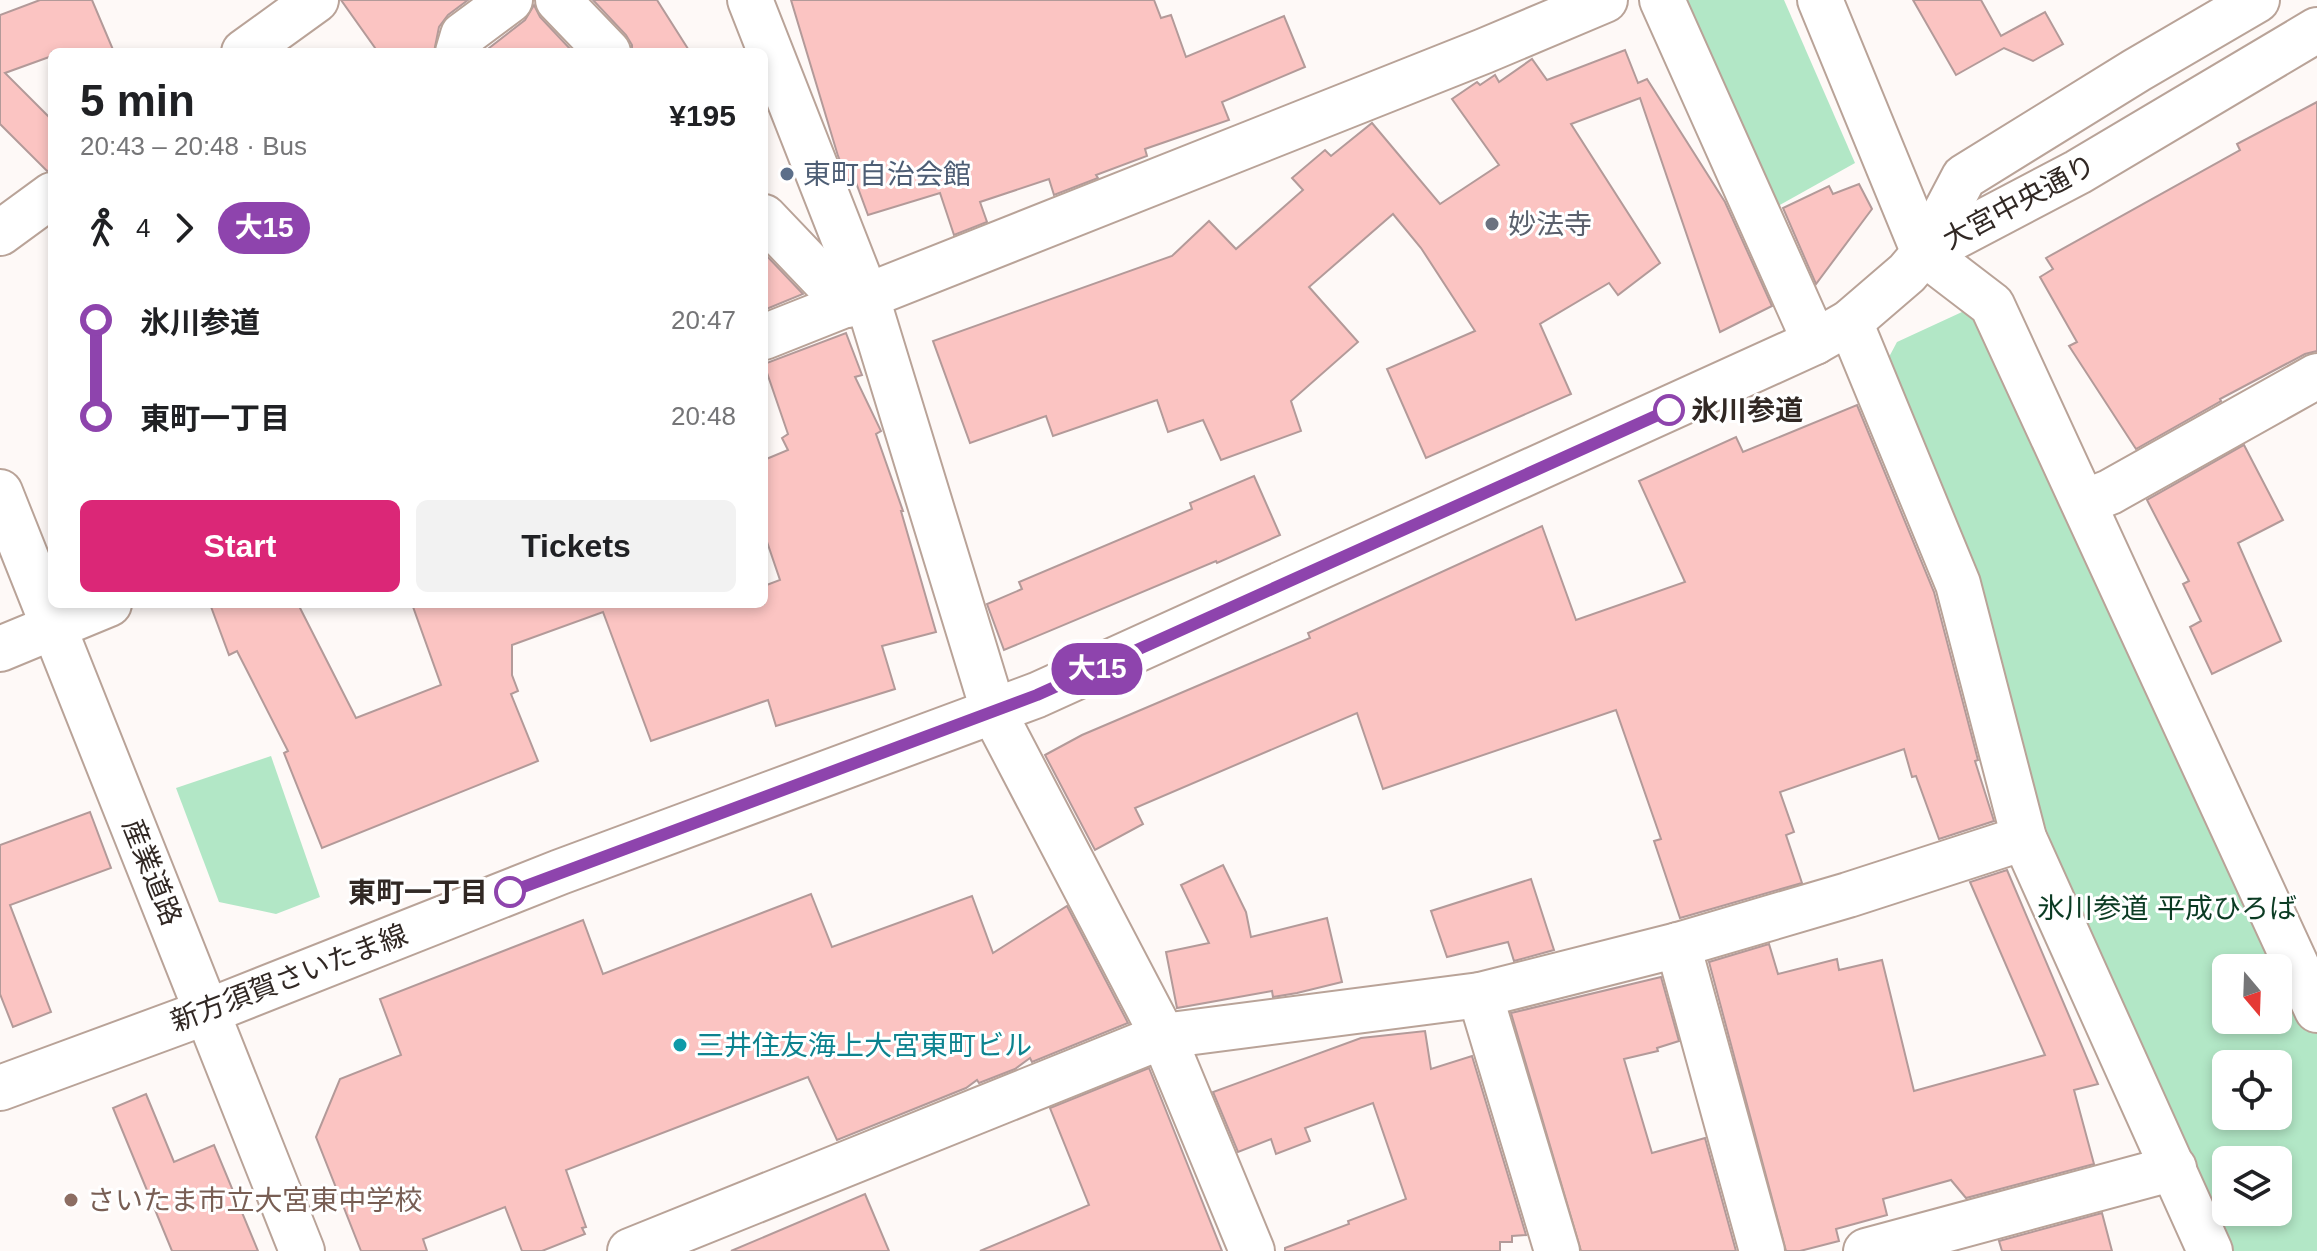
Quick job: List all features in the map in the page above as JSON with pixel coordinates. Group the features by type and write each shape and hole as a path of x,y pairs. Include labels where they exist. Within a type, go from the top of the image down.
{"street":[{"path":"250,48 316,0"},
{"path":"459,48 463,35 510,0"},
{"path":"558,0 604,48"},
{"path":"750,0 767,48"},
{"path":"768,335 1470,57 1605,0"},
{"path":"1662,0 1958,584 2024,838 2210,1251"},
{"path":"1820,0 1924,253 1992,305 2312,985"},
{"name":"大宮中央通り","path":"1924,253 1964,177 2111,85 2257,0"},
{"name":"大宮中央通り","path":"1924,253 2078,172 2317,30"},
{"path":"768,51 857,302 994,713 1163,1036 1252,1251"},
{"path":"0,233 48,198"},
{"path":"768,221 857,302"},
{"name":"新方須賀さいたま線","path":"0,1088 209,1011 574,867 994,713 1184,630 1832,332 1907,273 1924,253"},
{"path":"2085,502 2110,492 2317,376"},
{"name":"産業道路","path":"0,492 302,1251"},
{"path":"0,649 100,608"},
{"path":"630,1251 1163,1036 1480,995 1678,945 1848,895 2024,838"},
{"path":"1678,945 1762,1251"},
{"path":"1480,995 1557,1251"},
{"path":"1866,1251 2174,1168"}],"green space":[{"path":"1682,0 1784,0 1855,163 1771,210"},
{"name":"氷川参道 平成ひろば","path":"1962,312 1986,321 2283,954 2212,954 2212,1034 2292,1034 2292,973 2317,1026 2317,1251 2232,1251 2221,1226 2292,1226 2292,1146 2212,1146 2212,1207 2071,896 2026,774 1889,357 1897,342"},
{"path":"271,756 320,897 276,914 219,902 176,788"}],"building":[{"path":"40,0 92,0 112,48 48,48 48,57 5,73 48,116 48,171 0,124 0,15"},
{"path":"341,0 468,0 448,15 439,27 435,48 375,48"},
{"path":"593,0 657,0 687,48 632,48 626,35"},
{"path":"791,0 1154,0 1161,18 1171,15 1186,57 1284,16 1305,67 1222,102 1229,120 1145,149 1147,156 1096,175 1098,178 1054,195 1049,179 980,202 987,222 954,235 940,193 868,215 855,180 849,183 838,156"},
{"path":"1913,0 1981,0 2001,36 2045,12 2063,44 2033,61 2004,48 1956,75"},
{"path":"534,5 540,17 569,48 489,48 525,20"},
{"path":"1625,50 1638,83 1647,79 1725,202 1772,306 1720,332 1640,98 1571,124 1660,263 1618,295 1609,283 1540,324 1571,394 1426,458 1387,369 1475,331 1421,248 1393,214 1309,287 1358,342 1291,401 1301,431 1221,460 1203,420 1168,432 1157,400 1053,436 1046,416 970,443 933,341 1172,256 1209,221 1236,249 1303,190 1292,178 1325,150 1331,156 1372,123 1440,204 1499,165 1452,99 1477,82 1480,85 1495,75 1499,82 1532,59 1547,80"},
{"path":"2317,102 2317,351 2305,354 2220,399 2136,449 2069,346 2077,342 2040,277 2053,269 2046,258 2240,150 2237,144"},
{"path":"1859,184 1872,209 1816,284 1783,208 1829,186 1833,194"},
{"path":"768,257 803,294 768,308"},
{"path":"846,333 862,375 855,377 881,431 876,434 903,511 936,632 882,646 895,689 776,726 768,700 651,741 603,612 512,645 512,675 518,691 511,694 538,761 322,848 284,753 288,751 237,651 229,655 211,608 300,608 356,718 441,685 413,608 768,608 768,584 780,580 768,545 768,458 788,450 782,438 788,434 768,376 768,362"},
{"path":"1857,405 1934,592 1978,760 1975,761 1994,821 1939,839 1916,776 1912,777 1904,749 1780,792 1794,832 1786,835 1802,883 1680,918 1654,841 1661,839 1616,710 1383,789 1357,713 1135,808 1143,824 1095,850 1045,755 1082,735 1310,638 1308,633 1542,526 1576,620 1685,582 1639,481 1736,437 1743,452"},
{"path":"2244,445 2283,520 2238,543 2281,641 2212,674 2190,627 2201,621 2183,584 2189,581 2147,500"},
{"path":"1254,476 1280,535 1004,650 987,604 1022,589 1019,582 1192,509 1190,503"},
{"path":"90,812 111,868 10,905 51,1012 13,1027 0,994 0,845"},
{"path":"1223,865 1246,912 1251,937 1327,918 1342,982 1273,997 1272,991 1177,1008 1166,952 1209,943 1181,885"},
{"path":"2007,870 2098,1084 2074,1090 2094,1164 1966,1198 1951,1180 1883,1199 1887,1215 1836,1229 1839,1241 1800,1251 1786,1251 1709,962 1769,944 1778,974 1837,959 1839,970 1882,960 1914,1091 2045,1055 1970,882"},
{"path":"1531,879 1554,950 1514,961 1508,942 1447,957 1431,911"},
{"path":"811,894 832,947 972,896 993,953 1067,906 1128,1023 1032,1062 1030,1058 1015,1069 979,1083 977,1080 966,1088 837,1140 808,1077 566,1170 586,1227 582,1228 585,1234 542,1251 522,1251 505,1207 423,1239 427,1251 361,1251 316,1137 340,1079 401,1055 380,999 583,920 603,974"},
{"path":"1661,977 1679,1041 1657,1048 1658,1051 1624,1059 1652,1153 1705,1138 1736,1251 1581,1251 1511,1013"},
{"path":"1425,1031 1431,1069 1472,1056 1526,1235 1512,1236 1512,1242 1500,1242 1500,1251 1285,1251 1285,1248 1406,1199 1373,1103 1305,1128 1310,1141 1276,1154 1271,1139 1238,1152 1213,1092 1361,1038"},
{"path":"1149,1068 1222,1251 980,1251 1089,1205 1050,1108"},
{"path":"146,1094 174,1162 214,1145 258,1251 172,1251 113,1108"},
{"path":"865,1194 889,1251 731,1251"},
{"path":"2102,1213 2112,1251 2002,1251 1999,1241"}],"bus line":[{"name":"大15","path":"510,892 994,713 1170,637 1669,410"}],"place":[{"name":"東町自治会館","path":"787,174"},
{"name":"妙法寺","path":"1492,224"},
{"name":"氷川参道","path":"1669,410"},
{"name":"東町一丁目","path":"510,892"},
{"name":"三井住友海上大宮東町ビル","path":"680,1045"},
{"name":"さいたま市立大宮東中学校","path":"71,1200"}]}
